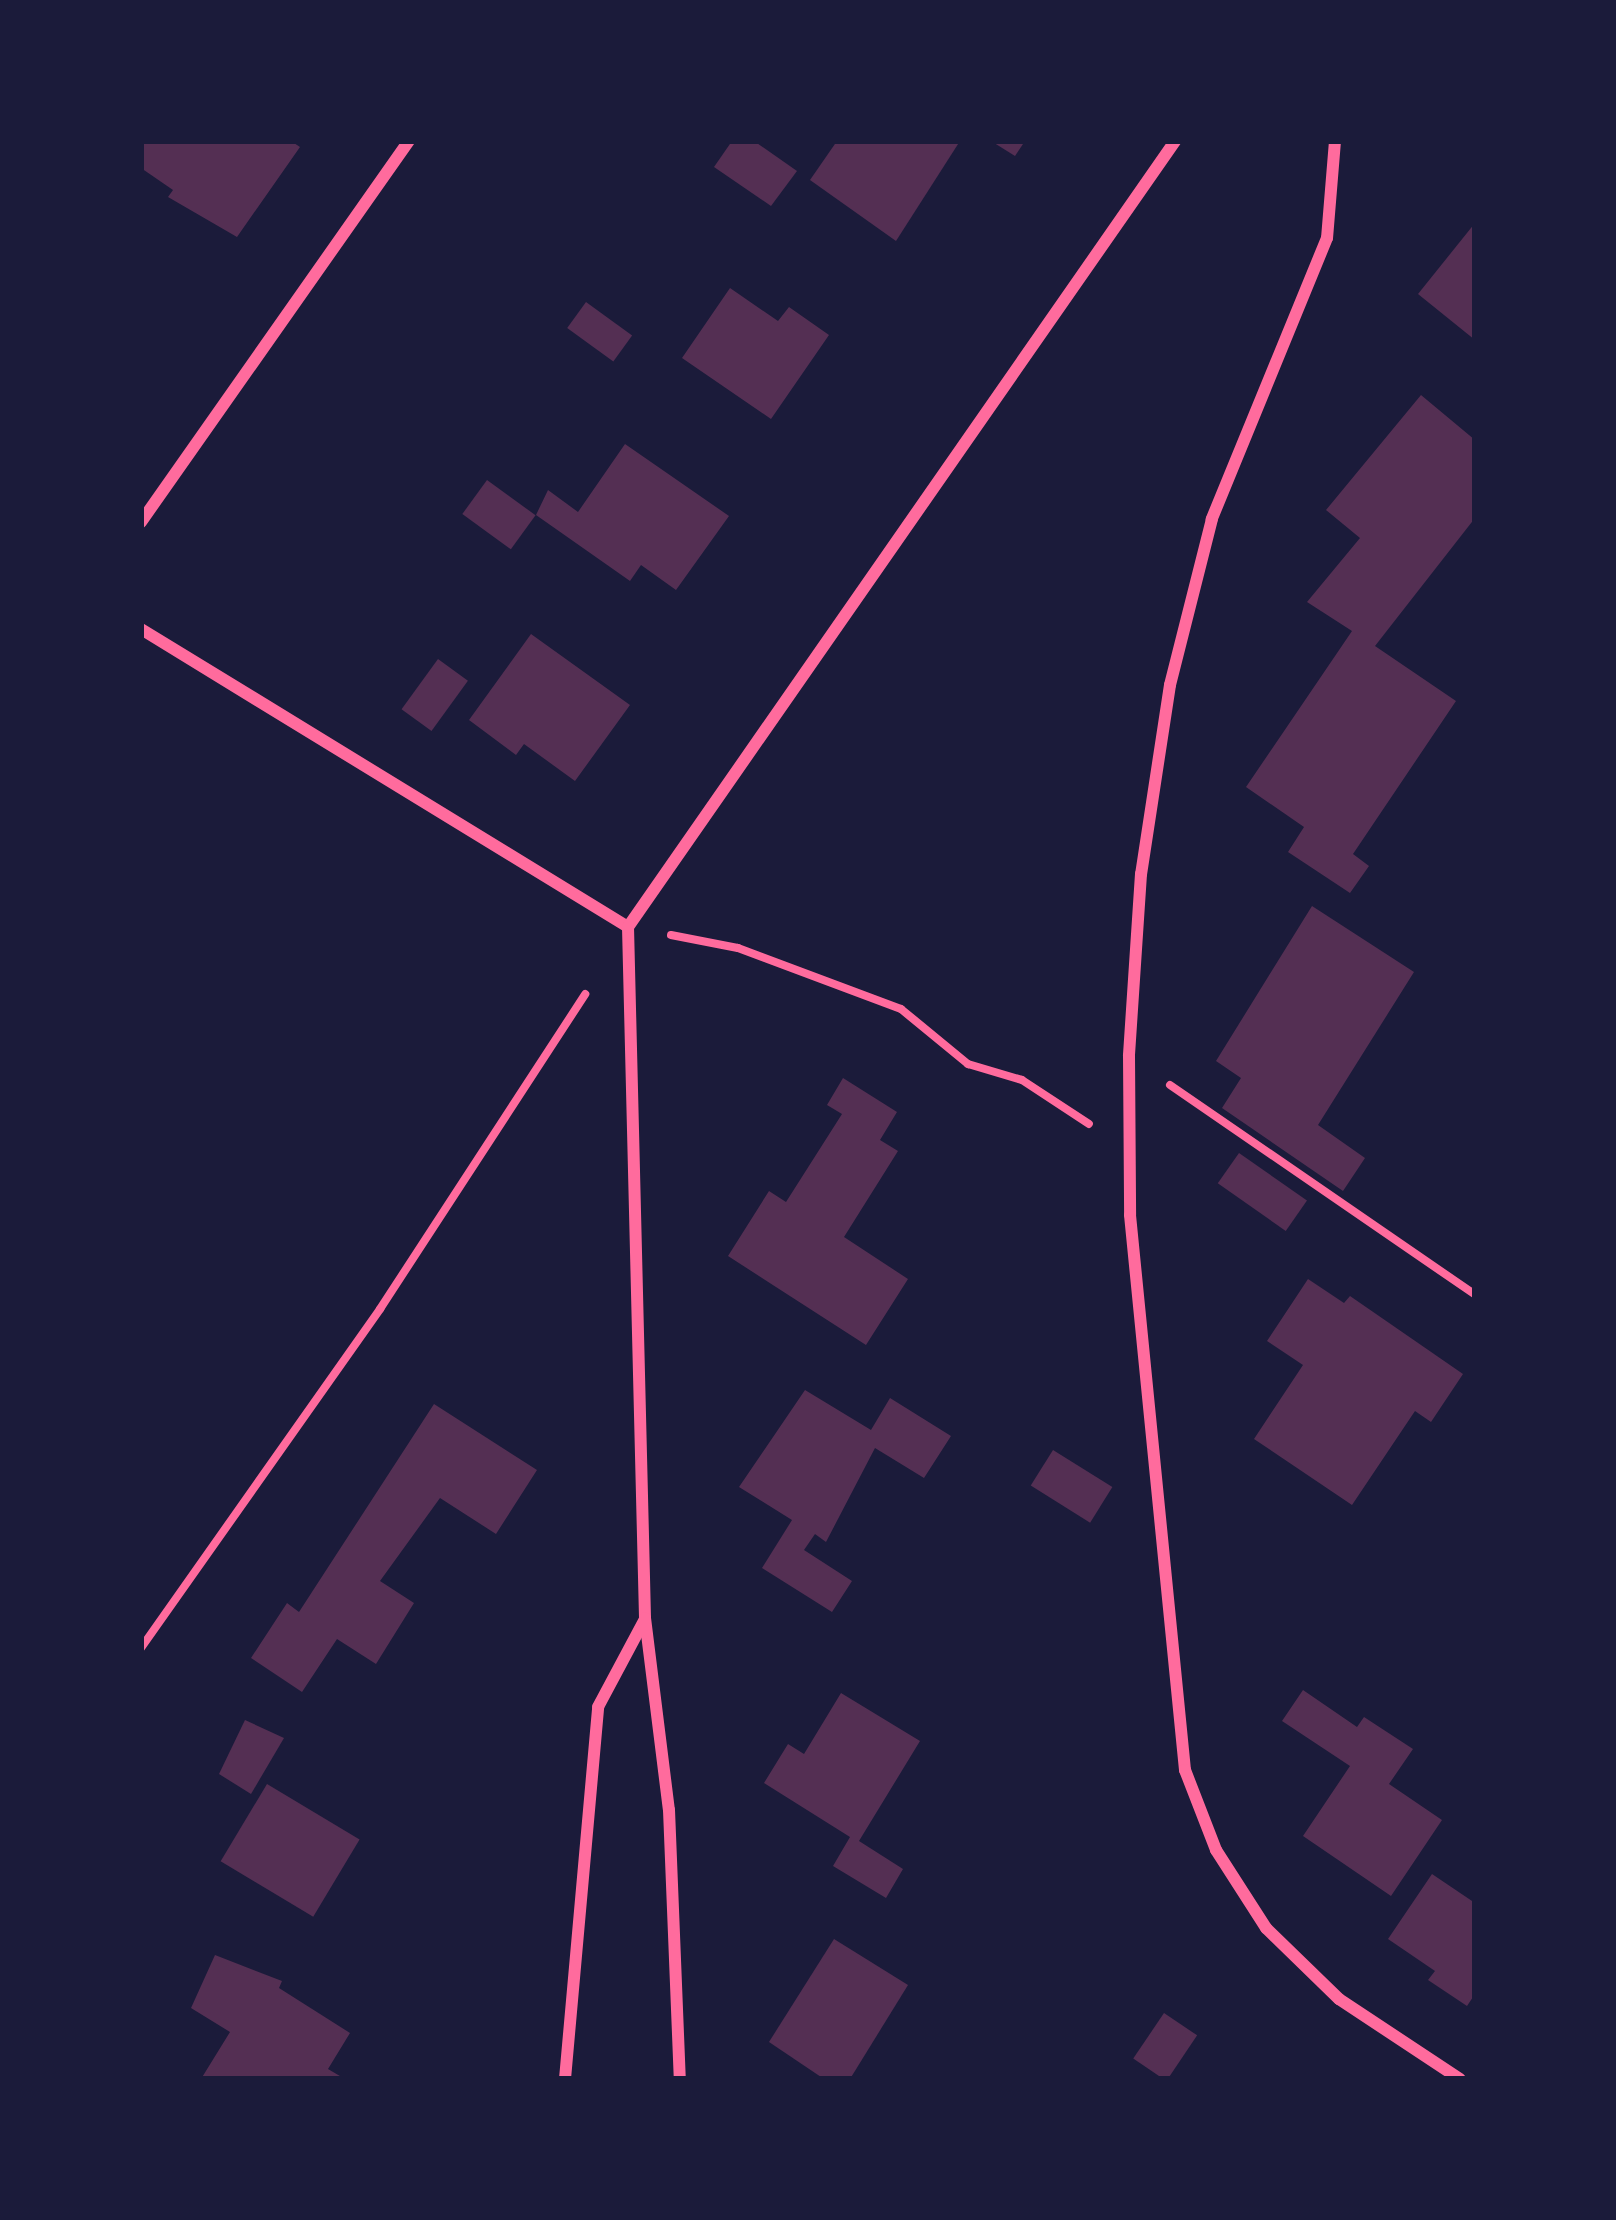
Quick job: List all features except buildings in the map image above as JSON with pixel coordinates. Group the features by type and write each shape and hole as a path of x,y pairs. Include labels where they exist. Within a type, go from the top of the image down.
{"street":[{"path":"141,522 409,141"},
{"path":"1335,141 1327,238 1212,520 1170,685 1141,874 1129,1056 1130,1215 1185,1770 1216,1850 1266,1928 1339,1999 1460,2079"},
{"path":"680,2079 669,1810 645,1618 628,927 1172,142"},
{"path":"141,628 628,927"},
{"path":"565,2079 598,1707 645,1618"}],"path":[{"path":"141,1648 380,1309 628,927 738,948 901,1009 968,1064 1022,1080 1130,1145"},
{"path":"1129,1056 1475,1295"}]}
